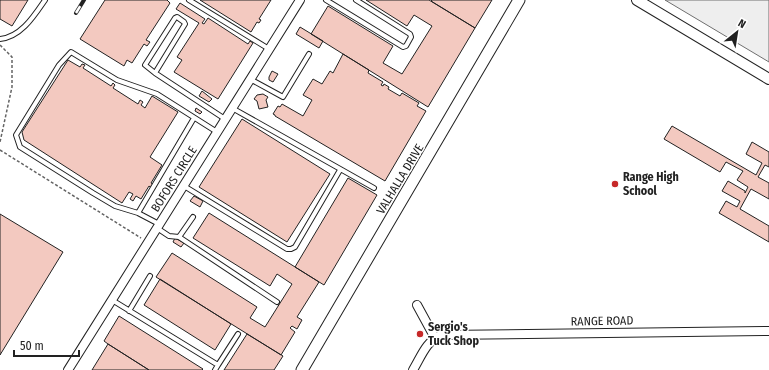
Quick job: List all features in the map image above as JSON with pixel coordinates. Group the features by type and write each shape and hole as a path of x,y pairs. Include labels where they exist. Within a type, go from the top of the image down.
{"main road":[{"name":"VALHALLA DRIVE","path":"302,370 520,0"}],"street":[{"name":"BOFORS CIRCLE","path":"68,370 300,0"},
{"path":"636,0 769,79"},
{"path":"413,370 429,344 436,338 417,305"},
{"name":"RANGE ROAD","path":"436,338 441,335 769,331"}],"lane":[{"path":"0,39 8,38 29,24 45,0"},
{"path":"189,0 269,49"},
{"path":"326,0 403,47 406,46 411,37 410,34 356,0"},
{"path":"155,72 185,24 177,17 146,66 225,119"},
{"path":"217,132 157,94 117,80 70,52 59,65 16,135 20,146 46,164 115,206 138,213 158,226 169,236 179,237 277,302"},
{"path":"250,79 283,97 309,54"},
{"path":"232,108 374,188"},
{"path":"138,213 194,118"},
{"path":"183,186 287,249 291,249 295,247 340,170"},
{"path":"179,237 193,217"},
{"path":"129,311 150,276"},
{"path":"112,300 218,365"},
{"path":"215,370 238,334"}],"path":[{"path":"0,45 12,57 12,87 0,142"},
{"path":"0,150 148,242"}],"shaded area":[{"path":"665,0 769,0 769,62"}],"building":[{"path":"0,0 28,0 12,26 0,19"},
{"path":"105,0 167,0 170,3 146,40 150,42 147,46 144,44 132,63 127,60 124,66 80,39"},
{"path":"200,0 271,0 259,19 261,20 259,23 257,22 251,32"},
{"path":"366,0 429,0 475,28 428,107 311,34 328,6 393,46 383,63 402,74 432,26 414,15 407,26"},
{"path":"492,0 475,28 431,1"},
{"path":"180,3 205,19 202,23 204,24 208,18 248,44 250,41 253,43 218,99 174,72 182,60 177,57 199,23 176,9"},
{"path":"300,27 323,41 319,48 296,34"},
{"path":"343,54 369,70 368,73 383,82 381,85 383,86 384,84 389,87 388,89 400,96 402,93 419,103 417,106 426,111 385,181 273,114 278,106 280,107 282,104 303,116 312,100 303,95 313,79 322,84 330,71 333,73"},
{"path":"68,60 80,67 82,64 85,65 83,68 111,86 113,83 115,85 113,88 138,104 140,100 143,102 141,105 145,108 152,96 178,112 150,157 162,165 151,183 156,186 154,190 149,186 141,199 136,196 133,201 130,199 133,194 129,192 122,203 24,140 22,132"},
{"path":"272,71 278,74 273,82 269,80"},
{"path":"202,91 212,99 209,102 199,96"},
{"path":"263,94 268,97 266,100 268,107 259,109 257,101 254,99 257,95"},
{"path":"196,108 202,112 200,114 195,111"},
{"path":"242,119 330,174 287,242 199,187"},
{"path":"672,126 756,175 762,163 746,154 752,142 769,152 769,167 765,165 758,177 769,183 769,199 751,189 740,209 769,226 769,242 719,213 726,201 737,207 740,201 722,191 728,181 745,191 745,193 748,187 737,180 743,171 726,162 720,172 664,139"},
{"path":"348,178 377,195 324,285 295,267"},
{"path":"194,196 203,201 200,207 190,201"},
{"path":"209,213 319,282 297,317 302,320 297,329 292,326 290,328 295,332 281,355 156,277 172,253 257,307 250,318 265,327 292,284 277,274 270,286 193,238"},
{"path":"0,214 63,252 0,355"},
{"path":"175,238 184,243 181,247 173,242"},
{"path":"160,279 231,324 215,350 144,305"},
{"path":"119,316 203,369 149,370 104,341"},
{"path":"247,334 283,356 274,370 224,370"},
{"path":"108,344 149,370 92,370"}],"railway":[{"path":"76,13 84,0"}],"place":[{"name":"Range High School","path":"615,184"},
{"name":"Sergio's Tuck Shop","path":"420,334"}]}
